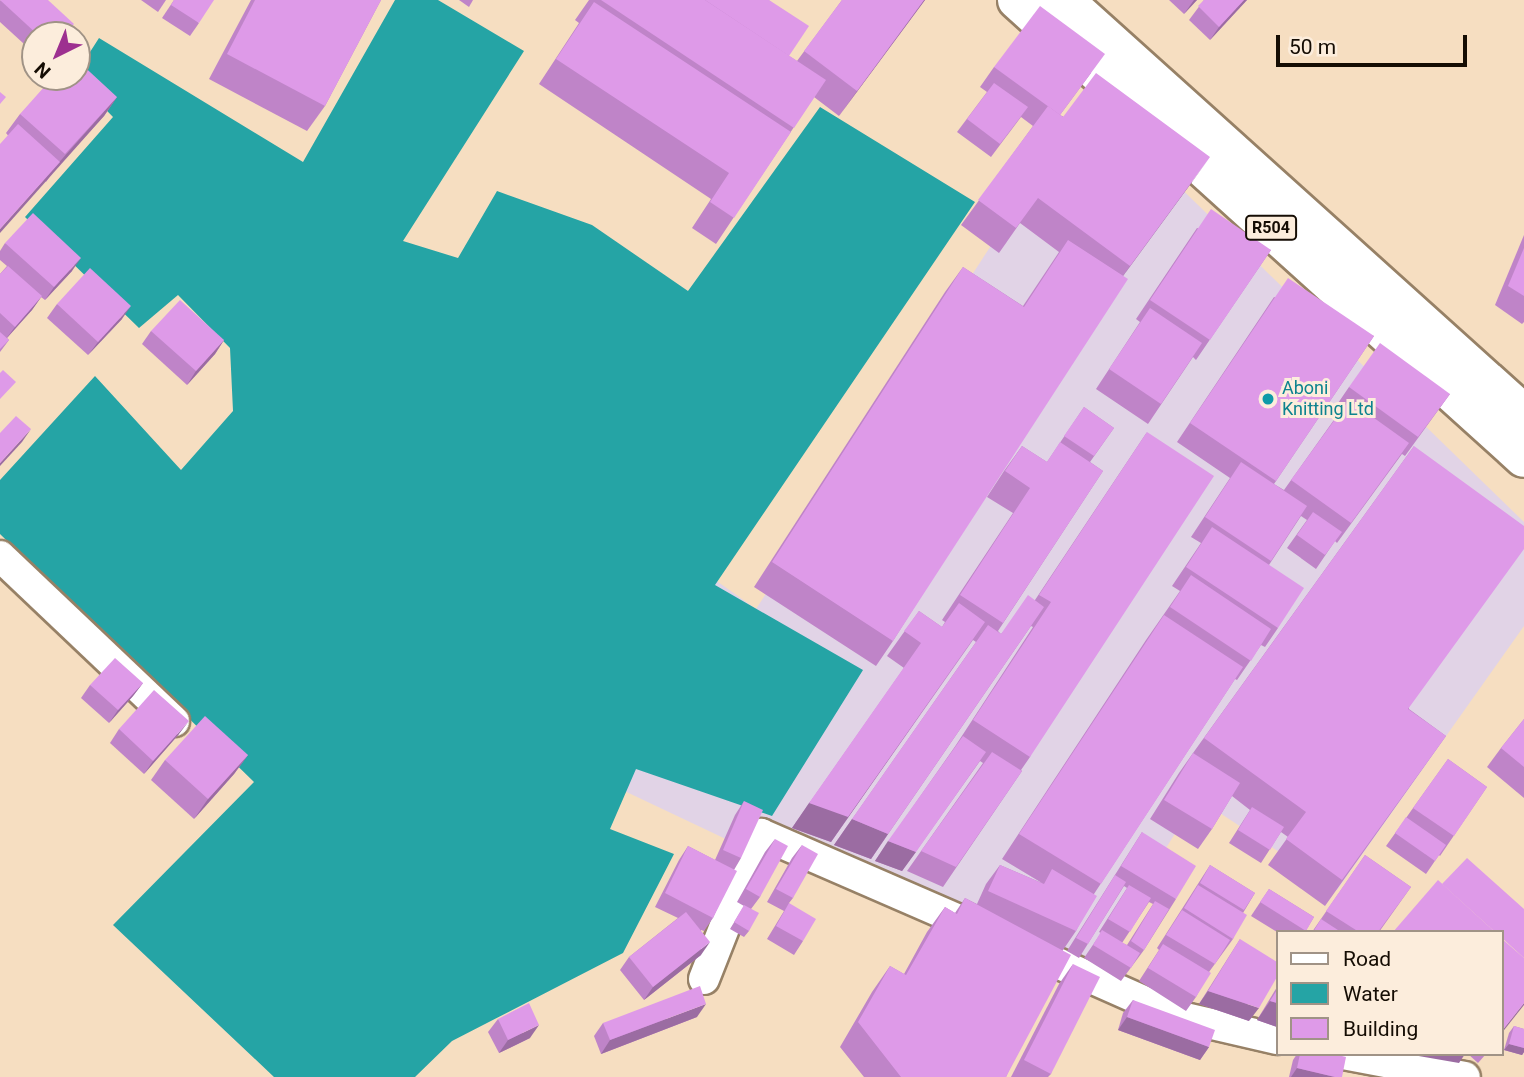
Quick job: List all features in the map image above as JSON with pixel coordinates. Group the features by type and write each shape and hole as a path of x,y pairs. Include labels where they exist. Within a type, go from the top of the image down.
{"main road":[{"name":"R504","path":"1017,0 1524,457"},
{"name":"R504","path":"1064,0 1524,414"}],"street":[{"path":"0,556 174,721"},
{"path":"704,979 761,834 1177,1016 1276,1039"},
{"path":"1354,1056 1465,1077"}],"shaded area":[{"path":"1087,97 1524,522 1524,626 1337,890 1197,798 1085,979 730,841 578,769 669,547 756,609"}],"water":[{"path":"395,0 438,0 524,51 403,241 458,258 497,191 592,225 688,291 820,107 975,202 715,585 863,670 772,816 636,769 610,829 674,854 623,953 452,1041 415,1077 274,1077 113,925 254,782 0,534 0,480 95,376 181,470 233,411 230,348 178,295 139,328 25,217 113,117 88,91 91,91 91,50 99,38 303,162"}],"building":[{"path":"0,0 48,0 71,21 23,21"},
{"path":"174,0 214,0 199,23 171,5"},
{"path":"255,0 381,0 325,106 227,54"},
{"path":"601,0 705,0 826,80 794,128"},
{"path":"705,0 769,0 809,26 789,56"},
{"path":"842,0 924,0 857,91 804,51"},
{"path":"1204,0 1244,0 1219,27 1198,6"},
{"path":"594,2 791,132 734,218 710,202 729,173 556,59"},
{"path":"1040,6 1105,54 1060,115 994,67"},
{"path":"91,73 117,97 65,154 20,114 41,91 91,91"},
{"path":"1096,73 1210,157 1130,266 1038,198 1016,228 978,200 1048,106 1063,117"},
{"path":"994,83 1028,107 1000,144 967,119"},
{"path":"0,92 6,97 0,104"},
{"path":"18,124 60,162 0,229 0,144"},
{"path":"1211,209 1271,250 1210,340 1150,300"},
{"path":"33,213 81,258 54,287 5,243"},
{"path":"1068,240 1128,279 893,641 772,562 963,267 1024,307"},
{"path":"1524,248 1524,296 1508,286"},
{"path":"8,266 42,296 15,327 0,313 0,274"},
{"path":"90,268 131,306 98,342 57,304"},
{"name":"Aboni Knitting Ltd","path":"1288,278 1374,336 1276,481 1190,423"},
{"path":"180,300 224,340 196,371 151,331"},
{"path":"1150,308 1202,343 1161,404 1109,369"},
{"path":"0,332 9,340 0,349"},
{"path":"1380,343 1450,394 1418,437 1349,387"},
{"path":"3,370 16,382 0,399 0,373"},
{"path":"1349,400 1409,443 1351,523 1291,480"},
{"path":"1084,407 1114,428 1094,456 1064,436"},
{"path":"16,416 31,429 0,463 0,433"},
{"path":"1147,432 1214,476 1030,757 973,720 1051,602 1039,595"},
{"path":"1060,442 1103,471 1003,623 960,595 1030,488 1005,471 1022,446 1047,462"},
{"path":"1414,446 1524,526 1524,549 1408,709 1446,736 1342,880 1286,839 1306,812 1204,738"},
{"path":"1241,462 1307,506 1271,561 1205,517"},
{"path":"1313,512 1342,532 1325,555 1297,535"},
{"path":"1212,527 1304,588 1278,628 1186,567"},
{"path":"1191,575 1271,629 1251,661 1170,607"},
{"path":"1028,595 1044,607 888,834 852,819 988,625 1001,634"},
{"path":"959,603 985,622 848,817 809,803 921,643 904,631 919,611 942,627"},
{"path":"1164,615 1243,667 1101,884 1019,834"},
{"path":"115,658 143,683 118,710 90,685"},
{"path":"154,690 189,721 153,761 119,729"},
{"path":"205,716 248,755 208,799 165,760"},
{"path":"1524,719 1524,767 1501,748"},
{"path":"963,736 986,752 916,852 888,841"},
{"path":"992,752 1022,771 956,867 921,851"},
{"path":"1193,753 1240,783 1212,829 1164,800"},
{"path":"1448,759 1487,787 1454,836 1413,808"},
{"path":"744,801 763,810 741,858 723,850"},
{"path":"1252,807 1284,827 1270,850 1238,830"},
{"path":"1406,817 1446,845 1435,861 1395,833"},
{"path":"1142,832 1196,866 1176,899 1121,866"},
{"path":"775,839 788,846 760,897 746,889"},
{"path":"802,845 818,854 793,898 776,889"},
{"path":"688,846 737,871 713,918 665,893"},
{"path":"1365,855 1411,887 1379,930 1356,930 1326,911"},
{"path":"1467,858 1524,909 1524,958 1503,939 1503,930 1493,930 1442,884"},
{"path":"1000,865 1044,884 1052,869 1097,896 1076,931 988,891"},
{"path":"1210,865 1255,893 1244,910 1200,883"},
{"path":"1115,875 1126,882 1088,944 1076,938"},
{"path":"1438,880 1493,930 1395,930"},
{"path":"1129,885 1151,898 1130,932 1108,919"},
{"path":"1198,885 1247,915 1233,939 1184,908"},
{"path":"1269,889 1314,917 1304,930 1260,902"},
{"path":"965,898 1071,955 1006,1077 901,1077 858,1022 890,966 906,975 945,907 957,914"},
{"path":"1155,901 1169,909 1144,950 1131,941"},
{"path":"789,903 816,919 803,941 776,926"},
{"path":"744,905 759,913 749,931 734,922"},
{"path":"1182,910 1230,940 1215,964 1166,935"},
{"path":"686,912 710,942 653,987 629,957"},
{"path":"1321,919 1338,930 1314,930"},
{"path":"1102,930 1140,953 1131,968 1093,945"},
{"path":"1240,939 1276,961 1276,979 1259,1008 1208,991"},
{"path":"1503,940 1524,958 1524,1003 1503,1029"},
{"path":"1163,944 1211,973 1196,997 1148,968"},
{"path":"1073,964 1100,977 1051,1074 1024,1060"},
{"path":"700,986 706,1004 610,1040 603,1023"},
{"path":"1276,992 1276,1003 1270,1001"},
{"path":"1133,1000 1215,1030 1209,1047 1127,1017"},
{"path":"529,1003 539,1025 508,1040 498,1019"},
{"path":"1514,1026 1524,1029 1524,1048 1509,1044"},
{"path":"1300,1056 1346,1057 1342,1077 1297,1068"}],"place":[{"name":"Aboni Knitting Ltd","path":"1268,399"}]}
